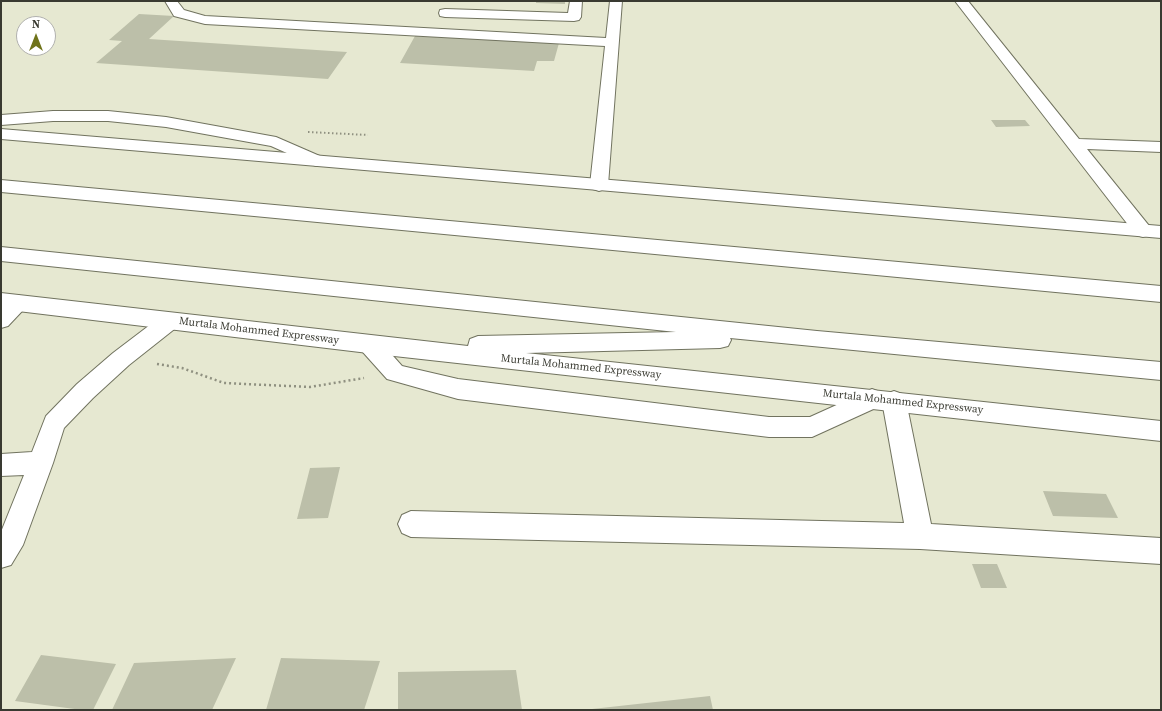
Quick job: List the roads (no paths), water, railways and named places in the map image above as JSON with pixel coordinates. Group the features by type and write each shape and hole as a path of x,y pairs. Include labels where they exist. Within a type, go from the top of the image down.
{"main road":[{"path":"171,1 179,13 205,20 612,42"},
{"path":"437,32 447,7 574,16 576,1"},
{"path":"599,185 616,1"},
{"path":"961,1 1143,231"},
{"path":"1,120 53,116 108,116 166,122 276,142 316,161"},
{"path":"1,134 1161,232"},
{"path":"1075,144 1161,147"},
{"path":"1,186 1161,294"},
{"path":"1,254 817,339 1161,371"},
{"path":"1,320 10,302"},
{"name":"Murtala Mohammed Expressway","path":"10,302 377,345 1161,430"},
{"path":"1,555 14,536 41,464 54,423 85,391 121,359 170,321"},
{"path":"377,345 817,339"},
{"path":"377,345 395,373 458,388 769,427 812,427 883,400 920,536"},
{"path":"1,464 41,464"},
{"path":"411,524 920,536 1161,551"}]}
